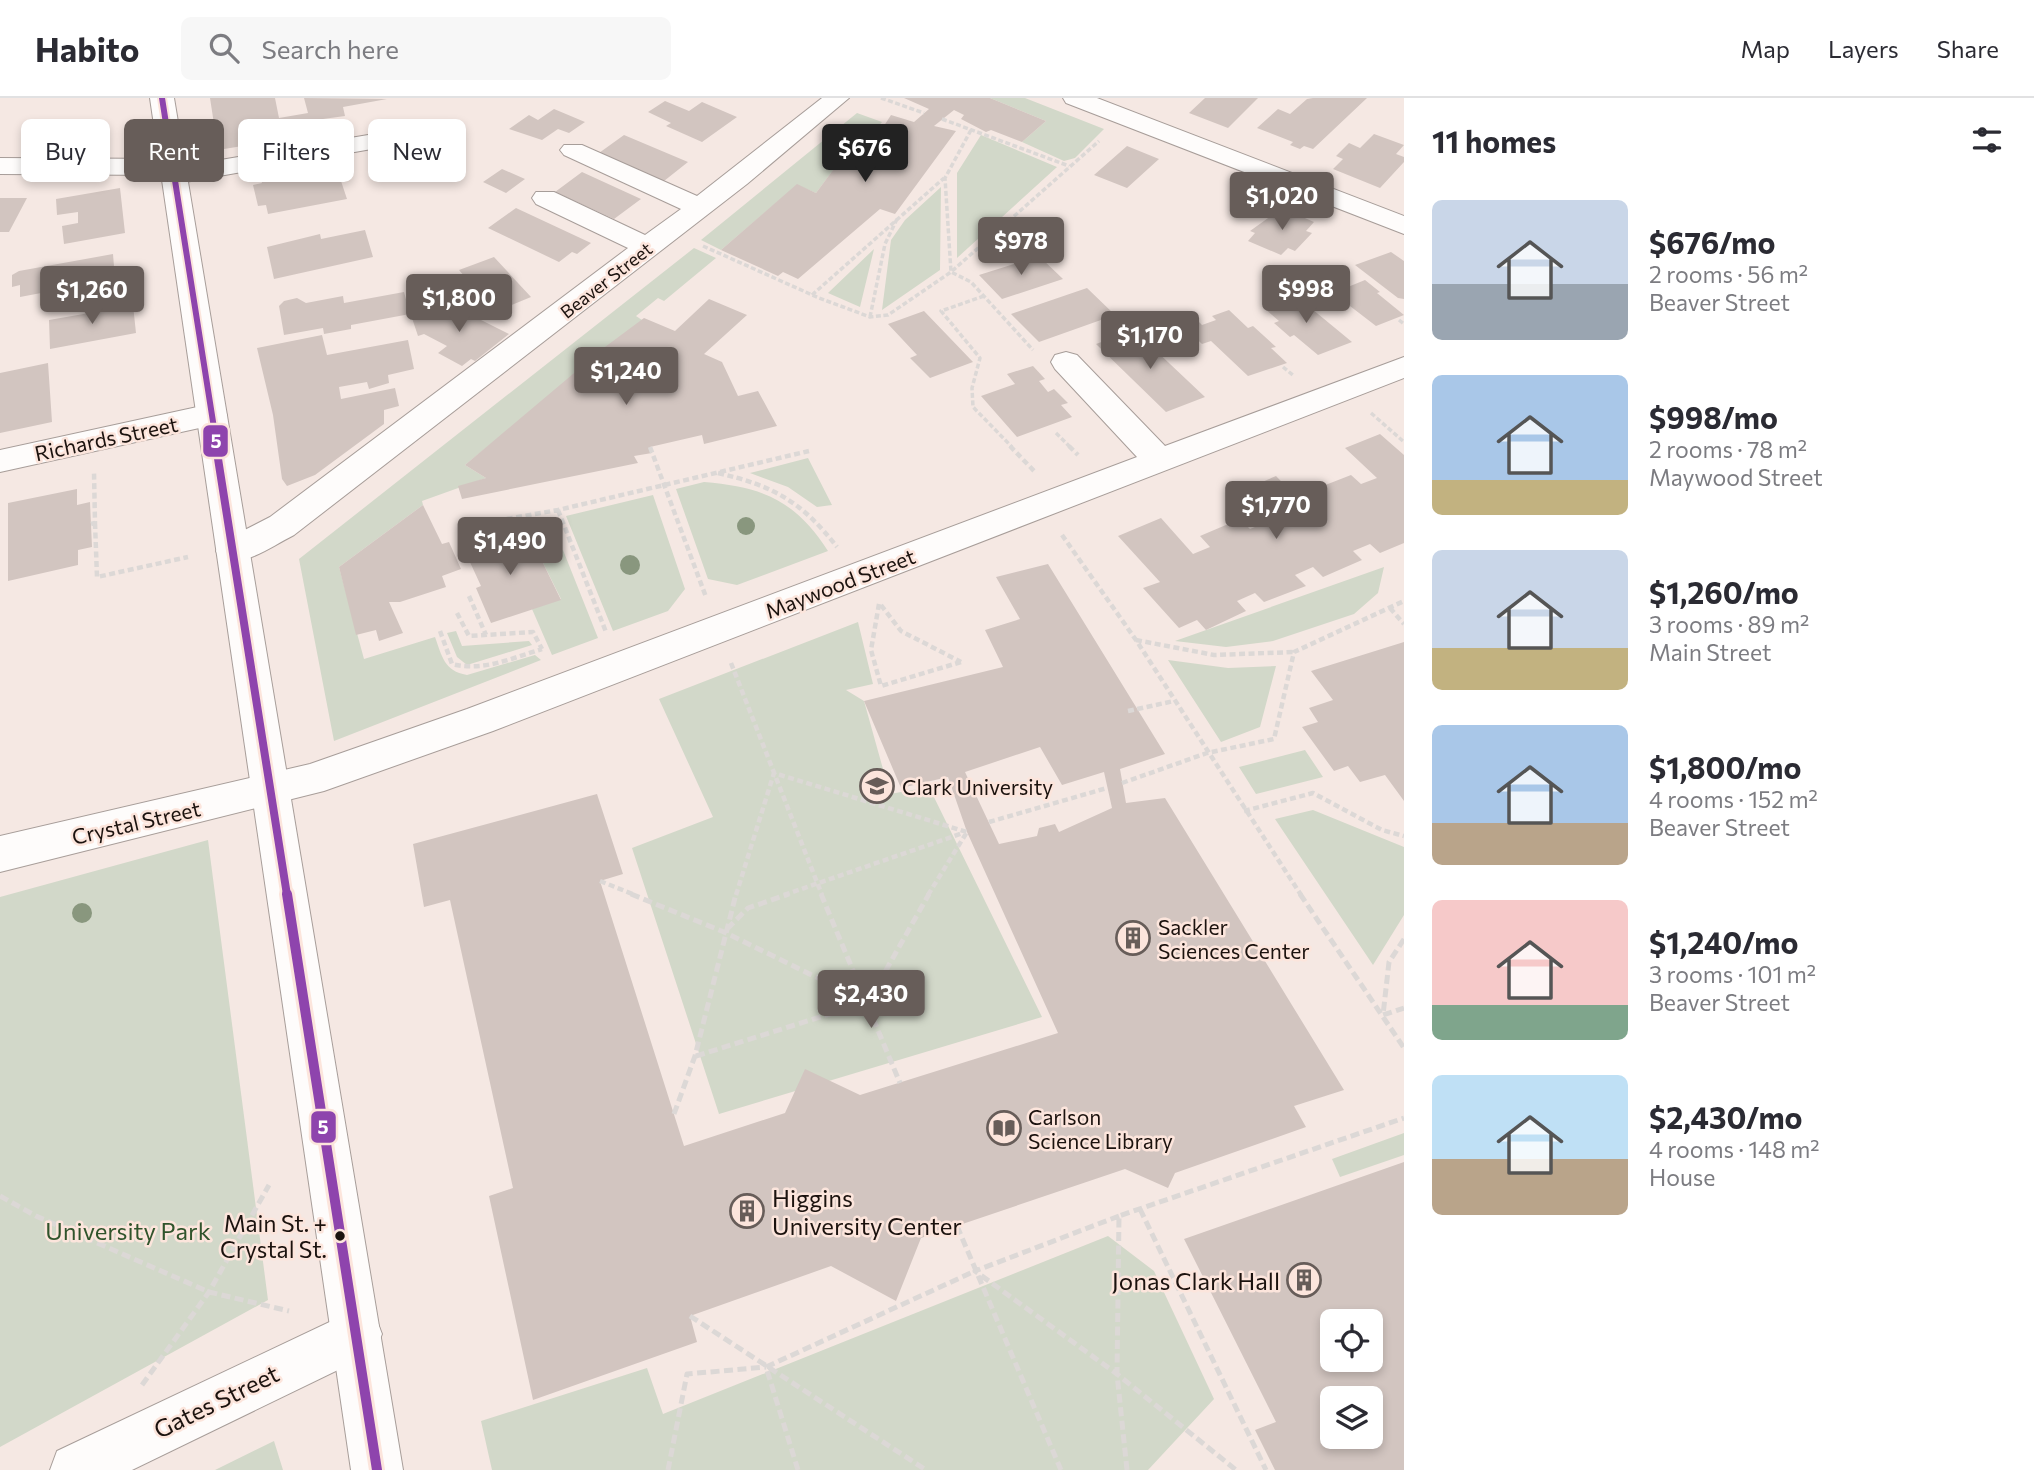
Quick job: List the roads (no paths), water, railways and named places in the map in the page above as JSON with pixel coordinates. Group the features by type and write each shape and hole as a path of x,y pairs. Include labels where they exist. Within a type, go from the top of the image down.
{"street":[{"path":"162,98 165,119"},
{"name":"Beaver Street","path":"233,551 282,526 648,247 836,98"},
{"path":"1075,98 1404,226"},
{"path":"224,164 368,143"},
{"path":"573,150 699,207"},
{"path":"0,166 124,170"},
{"path":"175,182 377,1470"},
{"path":"545,198 648,247"},
{"path":"1066,362 1160,461"},
{"name":"Maywood Street","path":"272,789 310,780 480,720 1404,367"},
{"name":"Richards Street","path":"0,461 211,415"},
{"name":"Crystal Street","path":"0,854 272,789"},
{"name":"Gates Street","path":"76,1470 357,1334"}],"place":[{"name":"Clark University","path":"877,786"},
{"name":"Sackler Sciences Center","path":"1133,938"},
{"name":"Carlson Science Library","path":"1004,1128"},
{"name":"Higgins University Center","path":"747,1211"},
{"name":"Main St. + Crystal St.","path":"340,1236"},
{"name":"Jonas Clark Hall","path":"1304,1280"}],"park label":[{"name":"University Park","path":"128,1230"}]}
